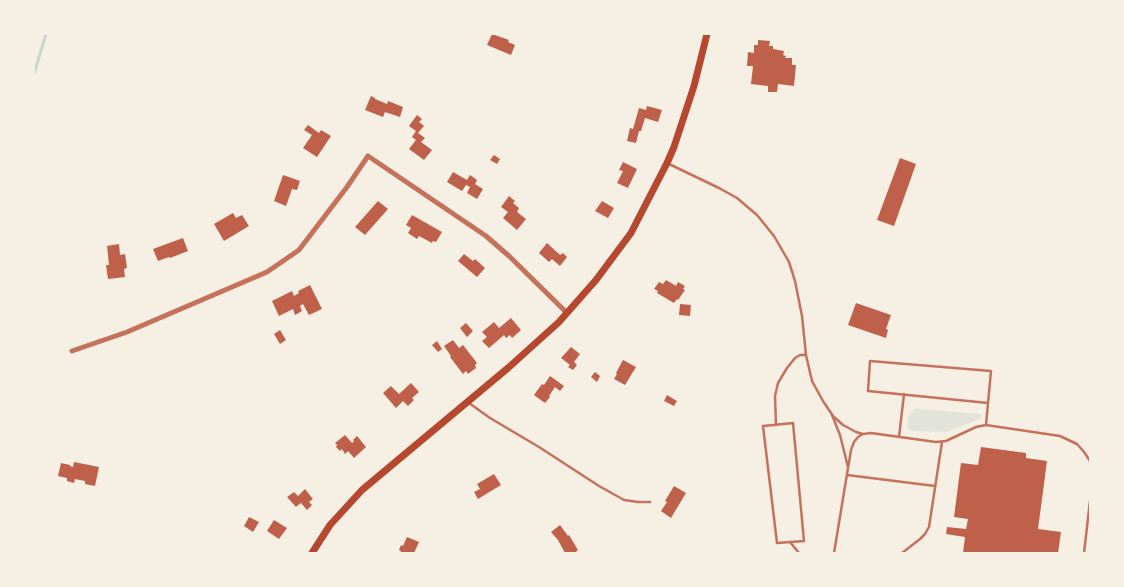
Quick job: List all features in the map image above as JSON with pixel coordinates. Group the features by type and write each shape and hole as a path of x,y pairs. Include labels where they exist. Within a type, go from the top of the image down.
{"main road":[{"path":"312,553 330,526 362,490 560,322 596,280 631,233 667,163 694,86 707,34"}],"street":[{"path":"72,351 127,332 267,272 299,250 347,188 368,156 486,236 567,313"}],"lane":[{"path":"667,163 729,194 751,210 768,228 783,250 793,275 802,312 806,355 810,374 815,388 830,412 840,435 848,468"},
{"path":"776,425 775,396 778,383 797,356 806,355"},
{"path":"986,424 991,372 870,361 868,391 988,402"},
{"path":"900,437 904,394"},
{"path":"468,402 490,418 624,500 650,502"},
{"path":"830,412 843,425 856,432 924,441 942,442 986,424 1047,434 1067,439 1081,448 1090,461"},
{"path":"793,423 804,540 790,542 777,543 763,426 793,423"},
{"path":"834,553 854,442 863,434"},
{"path":"902,553 920,539 929,528 942,442"},
{"path":"847,475 935,486"},
{"path":"1084,553 1090,501"},
{"path":"790,542 799,553"}],"shaded area":[{"path":"915,409 981,414 981,418 947,432 913,431 908,429 907,426 909,415"}],"building":[{"path":"492,34 509,40 508,42 515,45 511,55 487,45"},
{"path":"758,40 770,41 769,46 773,46 773,49 784,51 783,55 786,56 785,58 792,58 792,65 796,65 794,86 778,84 777,92 768,92 768,86 751,84 753,66 747,66 748,52 754,53 754,45 758,45"},
{"path":"371,96 387,104 388,101 403,107 400,117 385,112 383,117 365,110"},
{"path":"647,106 662,110 658,122 645,118 636,143 627,141 630,128 633,129 639,108 646,110"},
{"path":"417,115 422,119 419,122 424,126 418,133 425,138 421,142 432,150 424,160 409,149 416,140 412,137 416,131 409,126"},
{"path":"308,125 319,133 321,130 331,136 317,157 303,148 312,135 304,130"},
{"path":"494,155 500,159 497,164 490,160"},
{"path":"900,158 916,164 894,226 877,220"},
{"path":"623,162 637,169 628,188 617,183 623,171 619,170"},
{"path":"453,172 467,180 470,175 477,180 475,184 483,189 477,199 467,193 470,187 466,185 462,191 447,182"},
{"path":"283,175 300,181 297,190 292,189 286,206 274,201"},
{"path":"509,196 519,208 517,212 526,219 517,230 503,218 508,212 501,207"},
{"path":"378,201 388,209 365,235 355,227"},
{"path":"602,201 614,208 608,218 595,211"},
{"path":"233,213 236,218 242,215 249,226 224,241 214,224"},
{"path":"412,215 442,232 436,242 433,241 432,243 419,236 417,239 408,233 411,228 406,225"},
{"path":"183,238 188,251 158,261 153,249"},
{"path":"547,243 560,255 563,253 567,257 560,266 552,259 549,262 539,253"},
{"path":"119,244 120,255 125,254 127,268 124,269 125,277 108,279 106,265 109,265 107,246"},
{"path":"464,254 473,261 475,259 485,268 477,277 458,261"},
{"path":"666,280 676,286 678,282 685,286 683,289 685,290 674,303 657,293 658,291 654,289 659,282 663,284"},
{"path":"310,285 322,309 309,315 303,304 300,306 302,311 295,315 293,309 279,316 272,301 292,291 294,296 299,293 298,291"},
{"path":"856,303 891,315 886,329 888,330 886,338 848,325"},
{"path":"680,304 691,305 690,316 679,315"},
{"path":"511,318 521,330 512,338 510,335 506,338 504,335 489,348 482,341 487,337 482,332 494,322 499,328"},
{"path":"466,323 473,331 467,337 460,328"},
{"path":"280,330 286,340 280,344 274,334"},
{"path":"453,340 459,348 463,345 477,363 475,365 476,368 468,374 466,371 463,374 444,346"},
{"path":"437,341 442,349 438,352 432,345"},
{"path":"571,347 580,354 574,362 577,365 573,370 561,358"},
{"path":"623,360 636,367 625,385 614,379"},
{"path":"595,372 600,376 597,382 591,377"},
{"path":"550,376 564,386 560,391 555,387 545,403 534,395"},
{"path":"411,383 419,392 412,398 414,400 408,406 403,401 396,408 383,393 391,386 399,394"},
{"path":"667,395 677,401 674,406 664,401"},
{"path":"345,435 352,443 357,436 366,447 354,458 348,451 345,454 342,449 340,451 336,447 335,443"},
{"path":"981,447 1026,453 1026,458 1047,461 1038,529 1061,532 1058,553 963,553 965,537 946,534 947,527 966,529 968,519 954,517 961,463 978,465"},
{"path":"74,462 99,467 95,486 75,479 74,483 67,481 67,478 58,476 61,463 73,467"},
{"path":"494,474 501,485 478,499 474,492 480,489 477,484"},
{"path":"674,486 686,493 671,518 661,511"},
{"path":"305,489 313,499 309,502 312,505 307,510 301,503 296,507 287,497 294,492 298,496"},
{"path":"249,517 259,522 253,532 244,526"},
{"path":"274,520 287,528 279,539 267,531"},
{"path":"560,525 569,535 578,553 565,553 551,532"},
{"path":"407,537 419,542 414,553 400,553 401,545 403,546"}],"waterway":[{"path":"34,74 46,34"}]}
